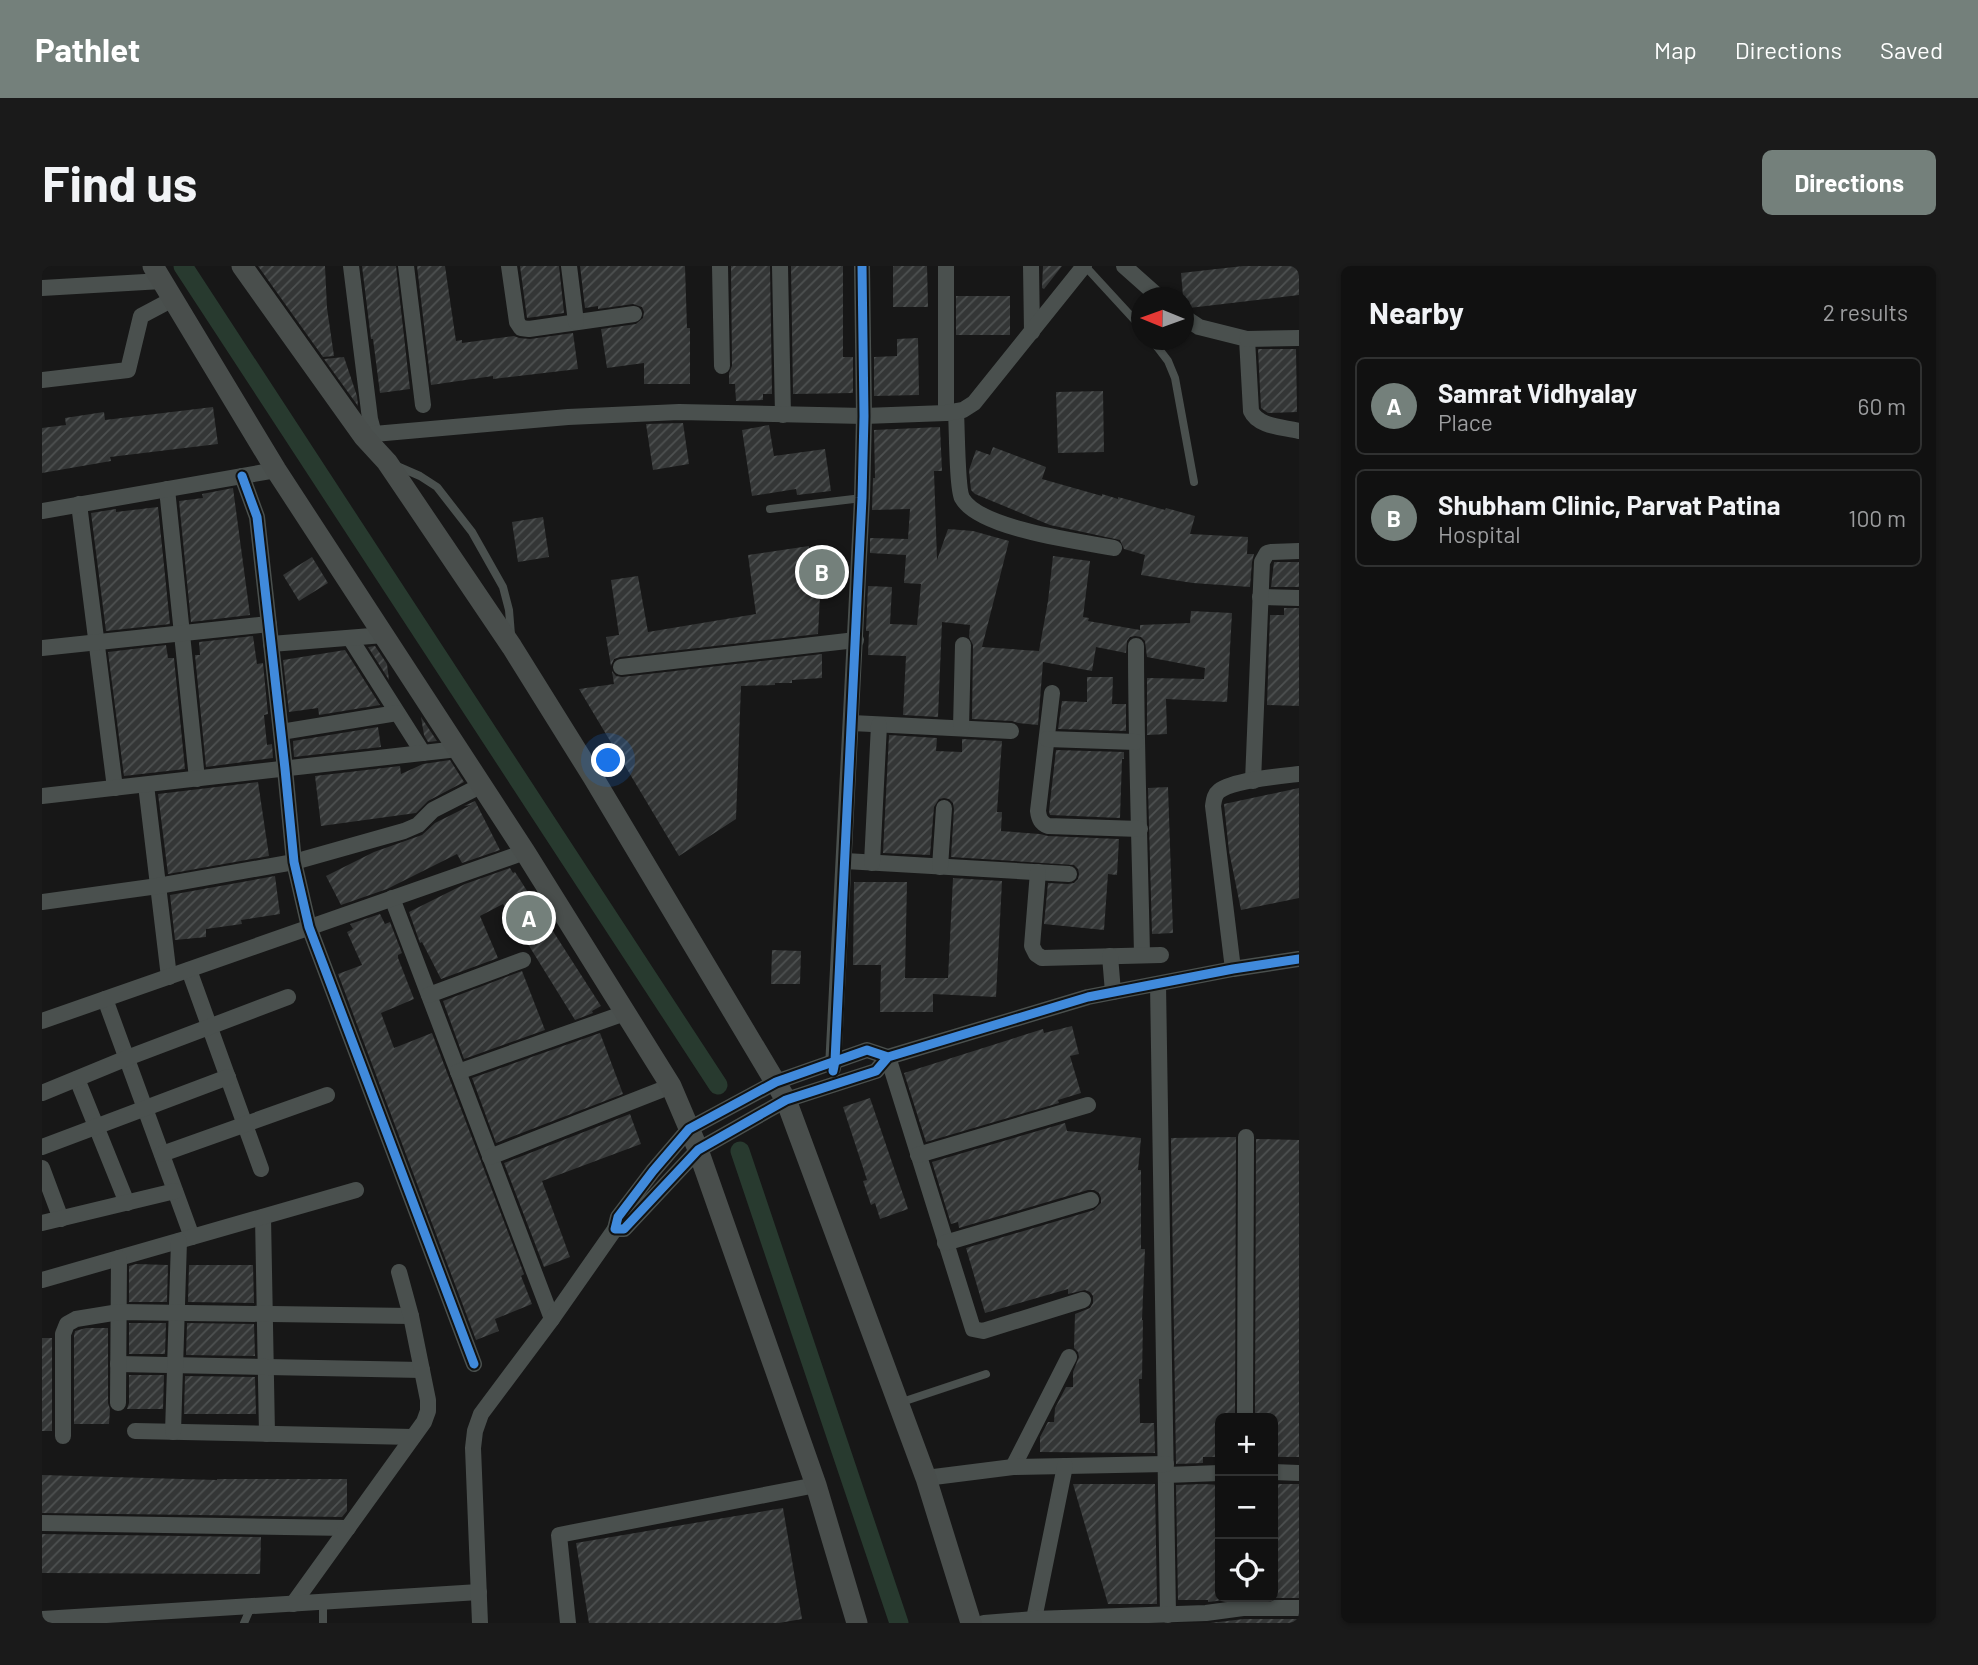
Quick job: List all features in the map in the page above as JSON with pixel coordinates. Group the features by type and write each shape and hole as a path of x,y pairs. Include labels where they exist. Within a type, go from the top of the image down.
{"main road":[{"path":"242,266 369,435 512,647 781,1091 926,1478 971,1623"},
{"path":"163,282 276,470 525,852 671,1086 698,1150 816,1485 854,1622"}],"street":[{"path":"351,266 370,419 369,435 624,414 679,412 864,416 963,410 974,403 1085,266"},
{"path":"406,266 423,405"},
{"path":"509,266 517,322 521,328 634,314"},
{"path":"569,266 576,323"},
{"path":"720,266 722,366"},
{"path":"780,266 783,415"},
{"path":"830,1084 835,1061 862,498 862,266"},
{"path":"946,266 951,412 961,495 970,508 1012,527 1114,548"},
{"path":"1031,266 1032,332"},
{"path":"1124,266 1148,287"},
{"path":"42,288 163,282"},
{"path":"42,380 128,370 141,316 163,282"},
{"path":"1194,324 1247,339 1299,338"},
{"path":"1247,339 1251,411 1254,417 1261,422 1299,431"},
{"path":"42,511 276,470"},
{"path":"242,476 257,517 294,862 309,927 474,1364"},
{"path":"167,489 197,779"},
{"path":"79,504 115,788"},
{"path":"1253,780 1262,562 1267,553 1299,551"},
{"path":"1260,597 1299,598"},
{"path":"42,649 269,624"},
{"path":"271,644 384,635"},
{"path":"350,638 423,753"},
{"path":"621,667 856,640"},
{"path":"961,729 963,646"},
{"path":"1136,646 1142,955"},
{"path":"1052,693 1038,811 1042,824 1140,830"},
{"path":"281,732 397,713"},
{"path":"852,723 1011,731"},
{"path":"872,863 879,725"},
{"path":"1047,739 1136,742"},
{"path":"42,796 458,749"},
{"path":"1233,969 1214,797 1220,790 1253,780 1299,774"},
{"path":"146,785 169,977"},
{"path":"42,902 158,886 294,862 404,831 418,825 433,810 482,785"},
{"path":"940,867 944,808"},
{"path":"42,1021 525,852"},
{"path":"845,861 1069,874"},
{"path":"1038,872 1032,946 1036,954 1042,958 1161,955"},
{"path":"392,898 552,1319"},
{"path":"1110,956 1113,992"},
{"path":"480,1623 473,1448 481,1414 615,1229 618,1217 689,1129 781,1091 830,1084 876,1071 888,1057 1088,997 1299,959"},
{"path":"429,995 523,960"},
{"path":"189,970 261,1169"},
{"path":"1158,984 1168,1615"},
{"path":"42,1093 288,997"},
{"path":"105,999 176,1191 186,1239 177,1312 173,1432"},
{"path":"458,1072 625,1013"},
{"path":"615,1229 624,1229 698,1150 781,1091 835,1061 867,1050 888,1057"},
{"path":"888,1057 973,1329 983,1331 1083,1300"},
{"path":"42,1147 228,1077"},
{"path":"77,1079 127,1203"},
{"path":"490,1157 671,1086"},
{"path":"162,1154 327,1095"},
{"path":"918,1155 1088,1104"},
{"path":"1245,1137 1245,1413"},
{"path":"42,1168 61,1219"},
{"path":"42,1280 356,1190"},
{"path":"42,1223 176,1191"},
{"path":"946,1243 1091,1200"},
{"path":"263,1217 267,1434"},
{"path":"118,1403 119,1258"},
{"path":"293,1604 424,1422 428,1411 411,1316 399,1272"},
{"path":"63,1436 63,1335 67,1324 76,1319 119,1312 411,1316"},
{"path":"1013,1467 1069,1357"},
{"path":"118,1364 422,1370"},
{"path":"135,1431 413,1437"},
{"path":"1034,1619 1065,1466"},
{"path":"926,1478 1013,1467 1065,1466 1215,1473"},
{"path":"1278,1472 1299,1473"},
{"path":"568,1623 559,1535 816,1485"},
{"path":"42,1523 348,1528"},
{"path":"42,1619 87,1620 251,1606 478,1592"},
{"path":"984,1623 1168,1615 1204,1618 1243,1602 1299,1608"}],"lane":[{"path":"1085,266 1131,316"},
{"path":"1160,350 1175,377 1194,482"},
{"path":"387,462 421,476 437,488 472,532 503,587 509,610 512,647"},
{"path":"770,509 862,498"},
{"path":"899,1403 986,1374"},
{"path":"323,1602 323,1623"},
{"path":"244,1623 251,1606"}],"building":[{"path":"258,266 325,266 327,308 334,356 323,357"},
{"path":"362,266 396,266 410,389 380,393"},
{"path":"417,266 445,266 456,341 462,340 462,343 514,336 530,339 573,333 578,369 493,379 493,376 431,385"},
{"path":"520,266 559,266 564,313 527,318"},
{"path":"580,266 685,266 687,328 690,328 690,384 644,384 644,363 607,368 601,329 636,324 643,318 644,312 642,307 633,304 585,308"},
{"path":"731,266 770,266 772,394 763,394 763,400 736,401 735,384 729,384 732,366"},
{"path":"791,266 843,266 843,357 853,357 853,393 793,394"},
{"path":"893,266 927,266 928,307 893,307"},
{"path":"1043,266 1062,266 1044,289 1042,288"},
{"path":"1243,266 1299,266 1299,295 1194,307 1194,287 1182,287 1181,273"},
{"path":"956,296 1010,296 1010,335 956,335"},
{"path":"918,338 919,395 874,396 874,357 897,356 897,339"},
{"path":"1258,349 1296,349 1297,412 1268,413 1261,408"},
{"path":"344,357 357,396 358,406 324,359"},
{"path":"1103,391 1104,452 1058,453 1056,392"},
{"path":"213,407 218,444 110,457 111,461 42,473 42,428 66,425 65,418 104,412 105,420"},
{"path":"683,423 689,464 653,470 646,424"},
{"path":"769,425 774,456 825,449 831,491 797,495 796,489 752,496 742,430"},
{"path":"940,427 942,471 934,471 937,560 948,529 973,531 1009,541 982,647 1039,651 1053,556 1090,561 1083,617 1089,618 1088,621 1140,630 1140,625 1190,623 1191,611 1232,613 1227,702 1166,699 1167,734 1147,735 1147,678 1204,679 1205,668 1147,657 1145,641 1135,636 1127,641 1126,653 1096,647 1092,671 1043,662 1038,725 972,719 973,645 969,637 970,625 942,622 938,717 903,715 906,656 868,655 868,586 892,587 890,624 917,625 921,584 904,583 906,555 870,553 870,538 908,539 910,509 872,510 875,478 874,430"},
{"path":"993,447 1046,467 1042,479 1102,496 1118,497 1195,516 1190,534 1248,537 1247,554 1254,554 1250,587 1193,583 1141,575 1145,555 1124,549 1120,540 1050,525 975,494 971,490 969,470 976,450 990,455"},
{"path":"233,488 250,615 191,622 179,501 203,498 202,494"},
{"path":"158,507 170,624 106,631 91,513"},
{"path":"543,517 549,557 518,562 512,522"},
{"path":"809,546 816,597 820,596 818,634 620,657 614,659 611,666 606,637 619,635 611,580 638,576 648,632 756,614 748,555"},
{"path":"312,557 328,583 299,601 283,575"},
{"path":"1274,562 1299,562 1299,587 1271,587"},
{"path":"1284,608 1299,608 1299,706 1267,705 1270,615 1284,615"},
{"path":"253,636 257,664 263,663 268,714 264,715 267,745 272,744 273,758 206,767 195,655 200,655 199,642"},
{"path":"166,645 168,658 174,658 185,769 124,776 108,652"},
{"path":"375,646 387,664 389,680 368,647"},
{"path":"345,650 380,705 319,715 318,708 289,712 283,660"},
{"path":"822,654 822,678 792,680 792,683 775,685 741,686 736,819 679,856 579,689 614,684 612,671 616,676 622,677"},
{"path":"1087,677 1113,677 1112,704 1126,704 1126,731 1058,729 1062,701 1087,702"},
{"path":"421,717 437,741 428,742"},
{"path":"378,727 381,747 294,757 293,741"},
{"path":"889,735 937,738 936,751 962,752 962,739 1002,741 997,812 1002,812 1001,831 1119,839 1117,875 1108,874 1104,930 1044,924 1048,883 1074,883 1079,874 1074,865 951,857 954,809 949,799 939,799 934,807 930,855 883,853"},
{"path":"1056,750 1124,752 1120,818 1050,815"},
{"path":"450,760 464,782 428,801 416,813 321,826 315,776 400,766 401,774 423,764"},
{"path":"258,782 269,856 168,874 158,794"},
{"path":"1168,787 1173,933 1152,934 1148,788"},
{"path":"1299,788 1299,898 1241,910 1229,851 1224,804"},
{"path":"475,801 500,850 462,863 457,854 387,889 341,905 326,876 374,852 422,835 435,823"},
{"path":"510,868 601,1006 592,1011 593,1013 575,1020 503,904 480,916 498,958 441,979 422,942 420,943 409,912 465,884"},
{"path":"275,876 280,914 241,920 242,924 206,929 206,937 175,940 170,895"},
{"path":"953,878 1002,881 996,997 933,994 933,1012 880,1012 881,965 853,965 854,882 907,882 905,978 948,978"},
{"path":"380,914 385,924 390,922 402,953 398,958 414,999 381,1013 394,1048 432,1033 524,1274 521,1276 532,1304 495,1319 499,1331 476,1340 338,974 362,965 347,932 353,929 350,924"},
{"path":"772,950 801,951 800,984 771,984"},
{"path":"522,971 545,1030 464,1059 443,1001"},
{"path":"1072,1026 1079,1054 1070,1056 1081,1093 1058,1100 1059,1103 926,1142 904,1073 1043,1029 1044,1033"},
{"path":"600,1033 623,1094 496,1143 472,1078"},
{"path":"870,1098 908,1209 880,1219 875,1203 871,1205 863,1181 867,1180 843,1107"},
{"path":"630,1114 641,1144 542,1181 570,1257 544,1267 504,1163"},
{"path":"1065,1123 1067,1131 1141,1138 1138,1170 1141,1170 1141,1249 1145,1249 1142,1379 1139,1379 1140,1423 1154,1423 1155,1453 1040,1452 1040,1437 1048,1422 1054,1422 1055,1408 1066,1387 1073,1387 1073,1372 1079,1357 1074,1348 1075,1314 1090,1308 1093,1296 1085,1290 1068,1294 1068,1289 985,1313 966,1248 1094,1210 1101,1203 1099,1193 1088,1190 959,1228 958,1222 951,1224 932,1162"},
{"path":"1236,1137 1235,1413 1215,1413 1215,1457 1203,1457 1203,1463 1176,1464 1171,1138"},
{"path":"1256,1139 1299,1140 1299,1457 1278,1457 1278,1413 1255,1413"},
{"path":"168,1265 167,1302 129,1302 129,1266"},
{"path":"189,1265 253,1265 254,1303 188,1302"},
{"path":"129,1323 166,1323 165,1354 129,1354"},
{"path":"187,1323 254,1324 255,1356 186,1355"},
{"path":"108,1328 109,1424 74,1424 74,1336 75,1331"},
{"path":"42,1338 52,1338 52,1431 42,1431"},
{"path":"129,1375 164,1375 163,1409 127,1409"},
{"path":"185,1376 255,1377 256,1414 184,1414"},
{"path":"42,1475 217,1480 347,1479 347,1511 342,1517 42,1513"},
{"path":"1073,1484 1155,1484 1157,1604 1108,1604"},
{"path":"1278,1484 1299,1484 1299,1598 1278,1598"},
{"path":"1176,1485 1215,1485 1215,1601 1178,1600"},
{"path":"783,1508 802,1619 779,1623 589,1623 576,1543"},
{"path":"42,1534 261,1537 260,1574 42,1573"},
{"path":"1244,1619 1299,1619 1299,1623 1210,1623"}],"waterway":[{"path":"183,266 718,1085"},
{"path":"740,1151 899,1623"}],"cycle path":[{"path":"833,1071 862,498 862,266"},
{"path":"242,476 257,517 294,862 309,927 474,1364"},
{"path":"888,1057 867,1050 776,1082 689,1129 618,1217 615,1229 624,1229 698,1150 786,1100 876,1071 888,1057 1088,997 1299,959"}],"place":[{"name":"Shubham Clinic, Parvat Patina","path":"822,572"},
{"name":"Samrat Vidhyalay","path":"529,918"}]}
